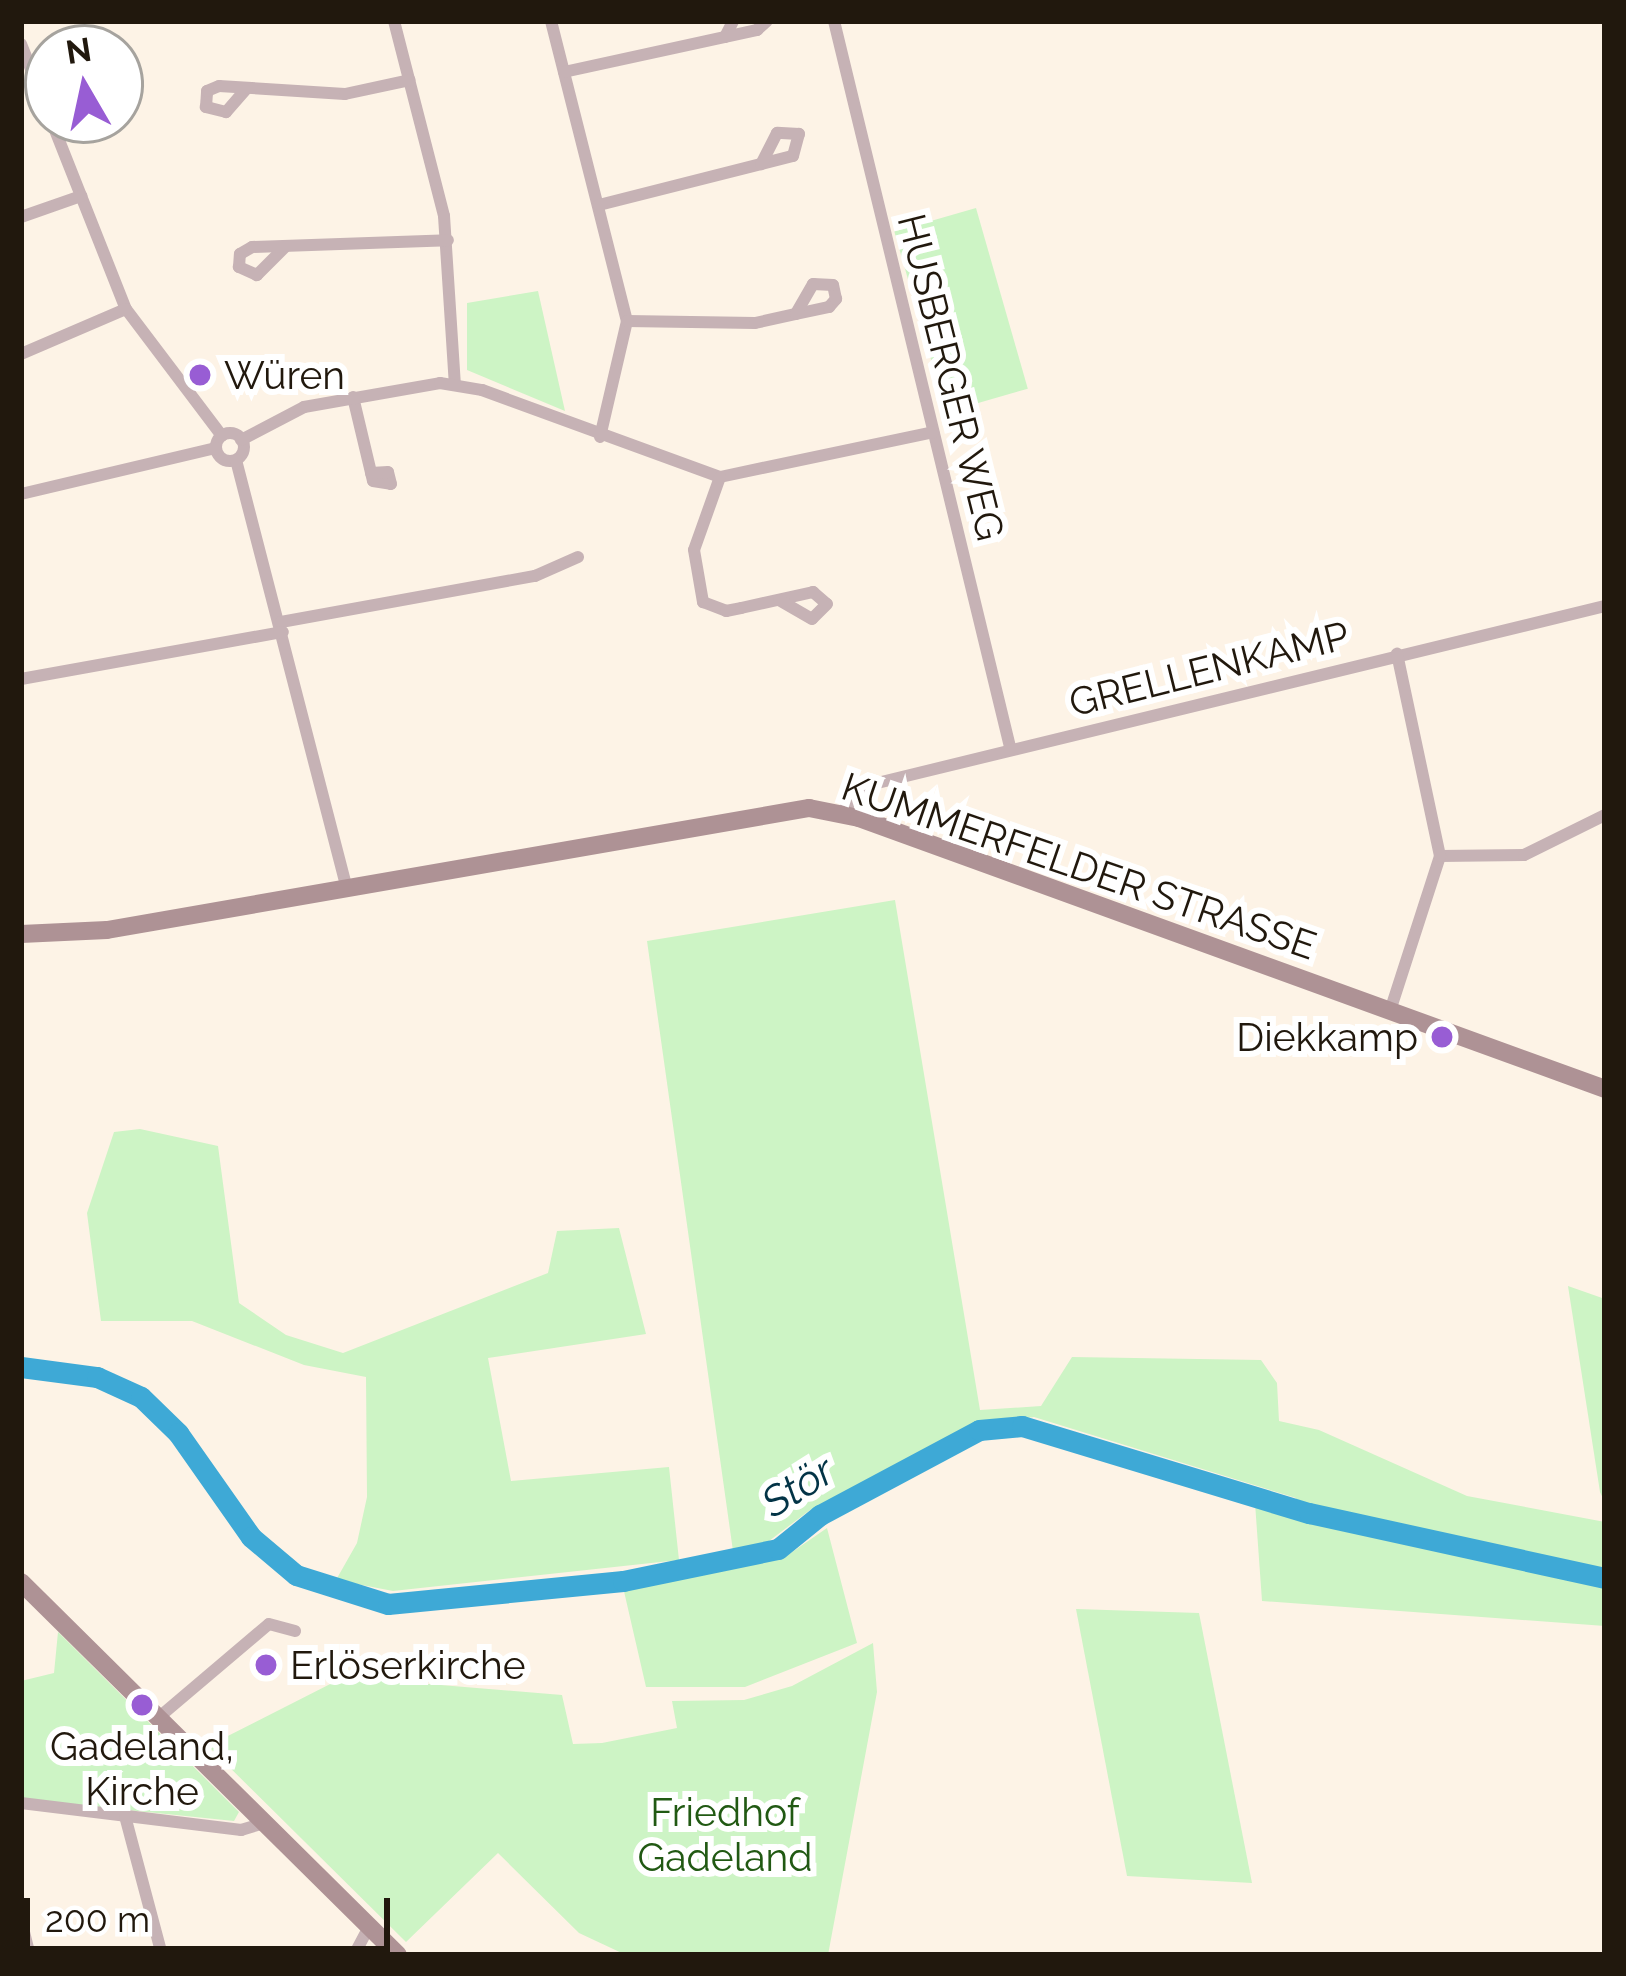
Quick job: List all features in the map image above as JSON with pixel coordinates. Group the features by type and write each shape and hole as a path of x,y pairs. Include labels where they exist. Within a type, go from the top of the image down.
{"street":[{"path":"394,21 448,240 455,384"},
{"path":"551,21 626,321 600,437"},
{"path":"724,37 733,21"},
{"path":"564,72 724,37 767,21"},
{"name":"HUSBERGER WEG","path":"834,21 1010,748"},
{"path":"247,88 345,94 410,80"},
{"path":"61,144 126,309 219,442 223,460 236,460"},
{"path":"598,205 760,164"},
{"path":"21,217 81,196"},
{"path":"285,247 448,240"},
{"path":"21,354 126,309"},
{"path":"626,321 731,325 796,314"},
{"path":"21,494 241,440 291,412 353,397 455,384 720,477 933,432"},
{"path":"353,397 371,473"},
{"path":"241,440 236,460 347,890"},
{"path":"720,477 694,550 703,602 718,612 779,600"},
{"path":"21,679 536,576 578,556"},
{"name":"GRELLENKAMP","path":"842,813 865,786 1605,606"},
{"path":"1390,1011 1440,856 1397,654"},
{"name":"KUMMERFELDER STRASSE","path":"21,934 71,934 347,890 784,808 842,813 1605,1089"},
{"path":"1440,856 1536,851 1605,815"},
{"path":"21,1582 398,1955"},
{"path":"158,1718 269,1624 295,1631"},
{"path":"21,1803 241,1830 264,1822"},
{"path":"125,1816 161,1955"},
{"path":"21,1920 30,1955"},
{"path":"354,1955 369,1927"}],"green space":[{"path":"976,208 1028,389 946,412 894,231"},
{"path":"538,291 565,411 467,370 467,303"},
{"path":"895,900 980,1410 1041,1406 1072,1357 1261,1360 1277,1383 1279,1421 1319,1430 1467,1496 1605,1522 1605,1626 1262,1601 1255,1503 1285,1514 1296,1498 1034,1417 981,1424 810,1510 765,1544 733,1551 647,941"},
{"path":"140,1129 218,1146 239,1303 286,1335 343,1353 548,1273 557,1231 619,1228 646,1334 488,1358 511,1481 669,1467 679,1560 393,1591 336,1580 357,1543 367,1497 366,1377 304,1365 192,1321 101,1321 87,1213 114,1132"},
{"path":"1568,1286 1605,1299 1605,1503 1600,1492"},
{"path":"827,1528 857,1643 745,1687 646,1687 623,1587 782,1559"},
{"path":"1076,1609 1199,1613 1252,1883 1127,1876"},
{"path":"58,1632 239,1812 234,1821 21,1799 21,1681 54,1673"},
{"name":"Friedhof Gadeland","path":"873,1643 877,1692 828,1955 626,1955 579,1933 498,1853 406,1942 208,1746 344,1677 562,1695 573,1744 602,1743 677,1728 672,1701 744,1700 792,1686"}],"waterway":[{"name":"Stör","path":"21,1367 97,1377 141,1397 178,1433 251,1537 296,1575 388,1604 623,1581 778,1549 820,1515 979,1430 1022,1426 1309,1513 1605,1578"}],"place":[{"name":"Würen","path":"200,375"},
{"name":"Diekkamp","path":"1442,1037"},
{"name":"Erlöserkirche","path":"266,1665"},
{"name":"Gadeland, Kirche","path":"142,1705"}]}
